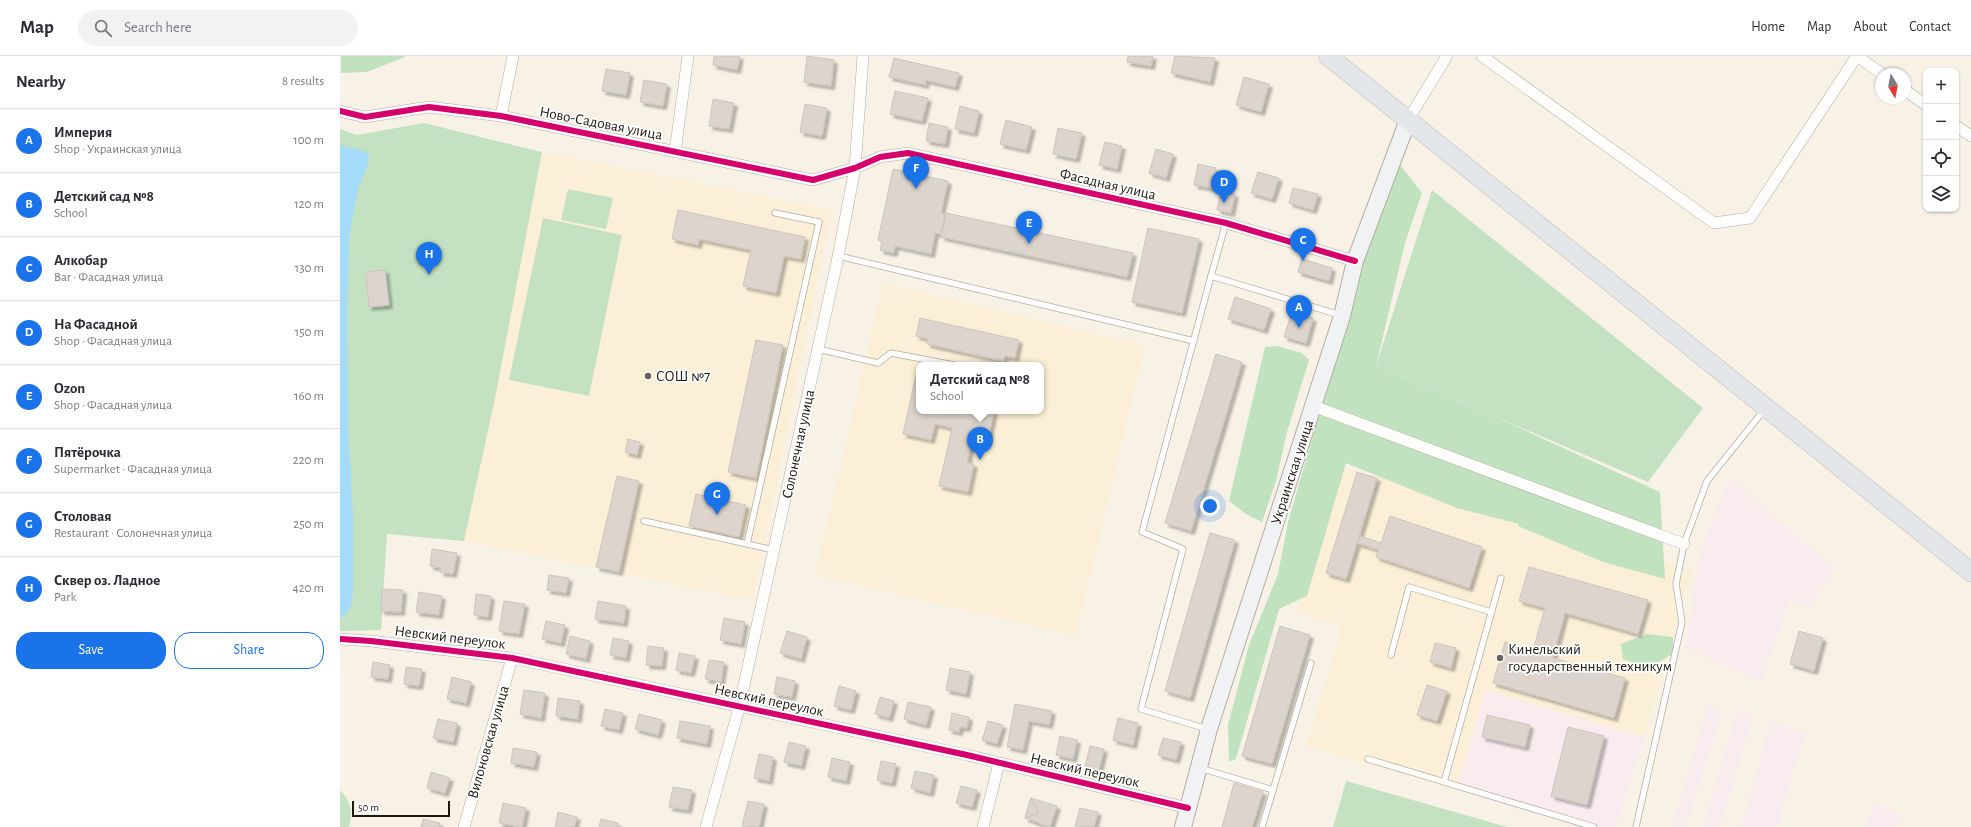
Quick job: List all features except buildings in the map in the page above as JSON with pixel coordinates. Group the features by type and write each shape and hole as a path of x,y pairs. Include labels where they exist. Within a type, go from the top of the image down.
{"main road":[{"path":"1328,56 1965,567"},
{"name":"Украинская улица","path":"1183,827 1209,729 1342,316 1355,261 1408,120"}],"street":[{"path":"501,116 514,56"},
{"path":"675,152 688,56"},
{"name":"Солонечная улица","path":"706,827 738,708 839,256 855,168 863,56"},
{"path":"1408,120 1446,56"},
{"path":"1482,56 1714,223 1750,218 1857,56 1875,69"},
{"path":"1911,94 1925,104"},
{"name":"Ново-Садовая улица","path":"340,111 365,117 429,107 501,116 813,180 855,168"},
{"path":"1959,128 1971,136"},
{"name":"Фасадная улица","path":"855,168 880,157 908,153 1226,223 1355,261"},
{"path":"1313,406 1684,544"},
{"name":"Невский переулок","path":"340,639 371,641 512,658 738,708 999,763 1188,808"},
{"name":"Вилоновская улица","path":"466,827 512,658"},
{"path":"983,827 999,763"}],"lane":[{"path":"747,544 819,222 775,213"},
{"path":"1209,729 1141,709 1183,549 1142,532 1226,223"},
{"path":"839,256 1194,341"},
{"path":"1211,276 1342,316"},
{"path":"818,349 878,363 891,352 939,362"},
{"path":"1636,827 1682,622 1676,584 1684,544 1707,481 1766,407"},
{"path":"644,521 774,550"},
{"path":"1444,782 1501,578"},
{"path":"1391,656 1409,587 1491,612"},
{"path":"1262,827 1311,663"},
{"path":"1368,759 1594,827"},
{"path":"1199,768 1273,790"}],"shaded area":[{"name":"СОШ №7","path":"542,152 832,210 753,600 464,541"},
{"path":"883,283 1145,345 1076,636 815,575"},
{"name":"Кинельский государственный техникум","path":"1340,466 1693,570 1644,737 1486,690 1456,790 1306,746 1342,626 1297,612"},
{"path":"1729,477 1834,569 1810,607 1789,600 1761,681 1686,648 1699,555"},
{"path":"1485,690 1644,737 1616,827 1578,827 1456,790"},
{"path":"1708,704 1722,709 1686,827 1672,827"},
{"path":"1737,711 1753,716 1720,827 1703,827"},
{"path":"1770,721 1805,732 1777,827 1742,827"},
{"path":"1874,803 1900,814 1895,827 1865,827"}],"green space":[{"path":"341,56 405,57 367,72 341,73"},
{"path":"424,123 542,152 495,398 464,541 387,534 381,630 340,631 340,129 357,135"},
{"path":"1394,157 1422,193 1405,243 1376,366 1493,416 1660,492 1665,579 1603,562 1518,526 1519,524 1457,508 1346,463 1307,596 1279,609 1236,759 1229,762 1228,725 1249,645 1278,574 1288,522"},
{"path":"568,189 613,198 606,229 561,220"},
{"path":"1432,190 1703,408 1648,482 1376,366"},
{"path":"543,218 622,235 589,396 509,380"},
{"path":"1277,346 1302,353 1309,360 1287,432 1276,481 1262,522 1246,514 1229,501 1265,347"},
{"path":"1647,634 1673,637 1673,654 1648,668 1623,659 1621,644"},
{"path":"1346,781 1507,827 1333,827"},
{"path":"340,790 347,799 351,811 349,827 340,827"}],"water":[{"path":"340,145 364,151 369,155 368,165 358,189 349,238 347,311 348,427 353,516 353,589 352,603 347,613 340,619"}],"cycle path":[{"path":"340,111 365,117 429,107 501,116 813,180 855,168 880,157 908,153 1226,223 1355,261"},
{"path":"340,639 371,641 512,658 967,755 1188,808"}],"place":[{"name":"Пятёрочка","path":"916,189"},
{"name":"На Фасадной","path":"1224,203"},
{"name":"Ozon","path":"1029,244"},
{"name":"Алкобар","path":"1303,261"},
{"name":"Сквер оз. Ладное","path":"429,275"},
{"name":"Империя","path":"1299,328"},
{"name":"СОШ №7","path":"648,376"},
{"name":"Детский сад №8","path":"980,460"},
{"name":"Столовая","path":"717,515"},
{"name":"Кинельский государственный техникум","path":"1500,658"}]}
